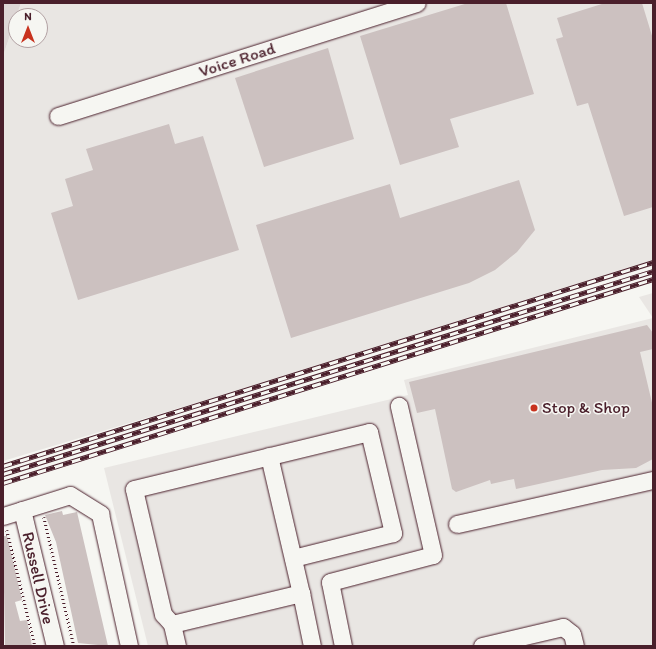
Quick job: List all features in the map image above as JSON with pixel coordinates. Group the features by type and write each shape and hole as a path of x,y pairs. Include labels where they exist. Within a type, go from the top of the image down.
{"street":[{"name":"Voice Road","path":"58,116 417,3"},
{"path":"332,644 330,582 433,555 399,406"},
{"path":"177,646 172,624 163,614 134,489 369,432 393,534 292,558"},
{"path":"269,456 312,646"},
{"path":"457,524 653,480"},
{"path":"4,519 22,510 70,495 100,514 129,646"},
{"name":"Russell Drive","path":"22,510 54,646"},
{"path":"172,624 301,593"},
{"path":"308,626 321,633 332,644"},
{"path":"482,646 563,626 572,634 575,646"}],"path":[{"path":"43,511 74,646"},
{"path":"4,519 35,646"}],"shaded area":[{"path":"3,3 21,3 19,8 8,8 8,41 3,56"},
{"path":"21,3 653,3 653,266 3,461 3,56 8,41 8,48 48,48 48,8 19,8"},
{"path":"653,293 653,318 639,297"},
{"path":"653,318 653,646 148,646 104,468 408,395 404,380"}],"building":[{"path":"468,3 506,3 534,94 450,119 459,147 400,165 360,36"},
{"path":"605,3 642,3 653,39 653,207 624,216 588,103 577,106 556,39 563,37 557,18"},
{"path":"328,48 354,139 264,167 235,78"},
{"path":"169,124 175,144 203,136 239,250 78,300 51,213 73,206 65,179 93,170 86,149"},
{"path":"519,180 535,230 517,252 495,270 469,283 291,338 256,225 390,184 400,218"},
{"name":"Stop & Shop","path":"647,325 653,333 653,349 640,352 653,407 653,459 636,468 602,470 516,489 514,479 491,484 490,480 456,492 452,489 435,409 417,413 409,382"},
{"path":"62,511 63,515 77,512 108,646 78,643 56,542 45,515"},
{"path":"3,536 7,536 22,600 15,602 20,621 27,620 32,646 5,646"}],"railway":[{"path":"3,466 653,262"},
{"path":"3,474 653,271"},
{"path":"3,483 653,279"}],"place":[{"name":"Stop & Shop","path":"534,408"}]}
